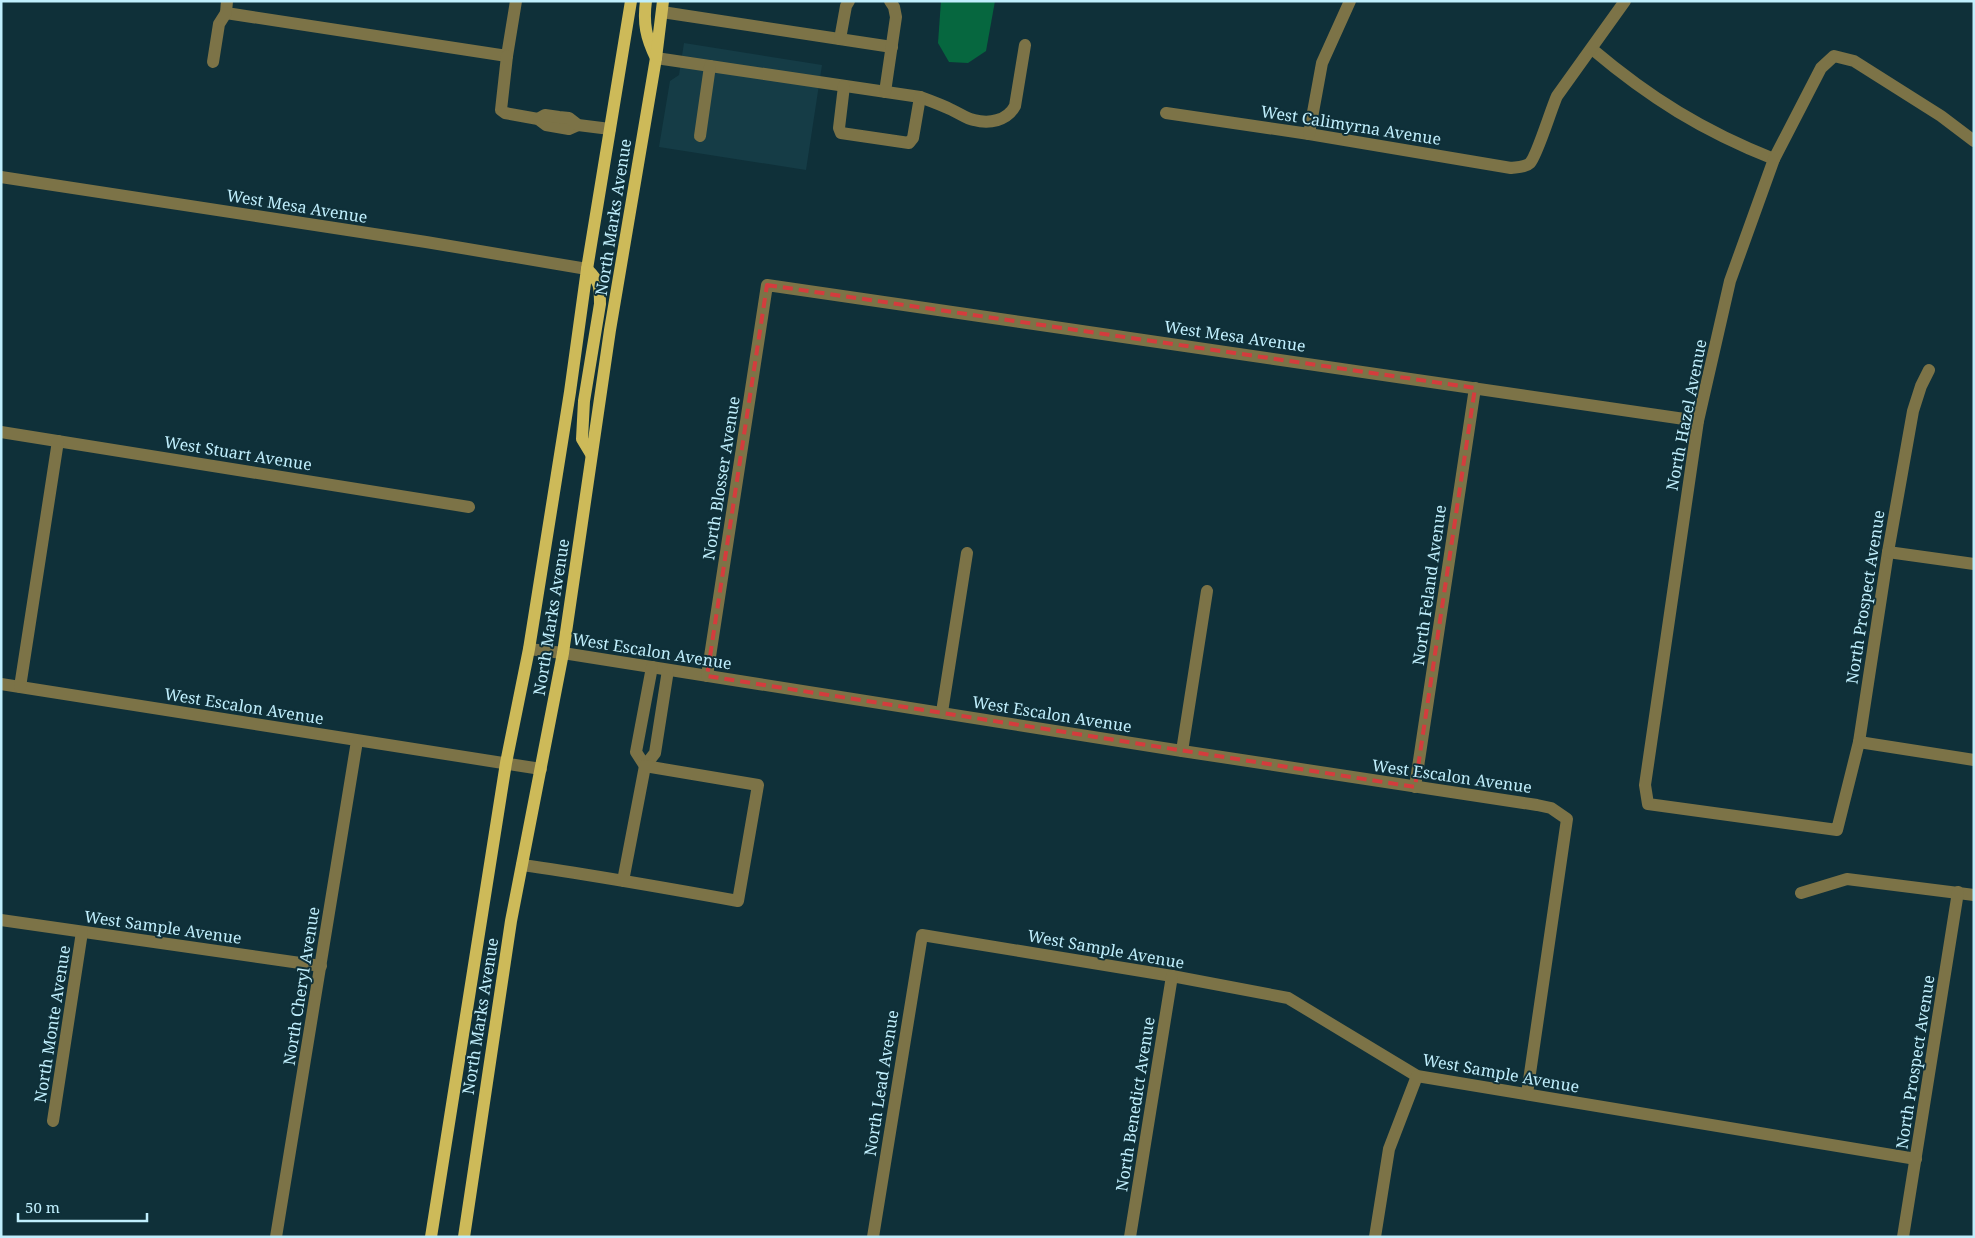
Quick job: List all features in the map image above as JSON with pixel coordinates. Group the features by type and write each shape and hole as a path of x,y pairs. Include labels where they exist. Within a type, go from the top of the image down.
{"main road":[{"name":"North Marks Avenue","path":"431,1237 506,763 529,649 570,392 587,269 631,1"},
{"path":"646,1 645,29 656,58"},
{"name":"North Marks Avenue","path":"464,1237 511,921 563,653 591,454 663,6"},
{"path":"587,269 597,279 600,289 600,304 584,401 582,439 591,454"}],"street":[{"path":"516,1 501,110 505,113 538,119 546,125 569,129 578,124 610,129"},
{"path":"840,39 846,6 849,1"},
{"path":"885,92 896,17 894,6 890,1"},
{"path":"1309,134 1322,63 1350,1"},
{"path":"1626,1 1592,49 1643,90 1682,115 1720,135 1774,159"},
{"path":"663,6 892,47"},
{"path":"213,62 219,24 227,7 508,56"},
{"path":"656,58 920,97 974,121 995,121 1004,119 1011,113 1014,106 1025,45"},
{"name":"West Calimyrna Avenue","path":"1166,113 1309,134 1511,168 1522,167 1530,163 1557,96 1592,49"},
{"name":"North Hazel Avenue","path":"1837,830 1648,804 1645,785 1698,421 1730,281 1774,159 1821,68 1834,56 1854,61 1941,116 1974,140"},
{"path":"700,136 710,66"},
{"path":"844,86 839,128 841,133 909,143 913,138 920,97"},
{"name":"West Mesa Avenue","path":"1,177 426,242 587,269"},
{"name":"West Mesa Avenue","path":"767,285 1698,421"},
{"name":"North Blosser Avenue","path":"707,676 767,285"},
{"name":"North Prospect Avenue","path":"1837,830 1859,742 1888,552 1913,411 1921,386 1929,370"},
{"name":"North Feland Avenue","path":"1415,787 1475,388"},
{"name":"West Stuart Avenue","path":"1,432 469,507"},
{"path":"20,687 58,441"},
{"path":"1888,552 1974,564"},
{"path":"942,712 967,554"},
{"path":"1182,751 1207,591"},
{"name":"West Escalon Avenue","path":"529,649 1551,808 1567,819 1527,1094"},
{"path":"522,865 738,901 758,785 645,766 636,752 652,667"},
{"path":"623,881 645,766 655,753 668,670"},
{"name":"West Escalon Avenue","path":"1,684 541,769"},
{"name":"North Cheryl Avenue","path":"276,1237 357,741"},
{"path":"1859,742 1974,760"},
{"path":"1801,893 1847,879 1974,895"},
{"name":"North Prospect Avenue","path":"1903,1237 1958,892"},
{"name":"West Sample Avenue","path":"1,920 321,966"},
{"name":"North Monte Avenue","path":"53,1121 82,932"},
{"name":"West Sample Avenue","path":"922,934 1172,976 1288,998 1417,1076 1916,1159"},
{"name":"North Lead Avenue","path":"873,1237 922,934"},
{"name":"North Benedict Avenue","path":"1130,1237 1172,976"},
{"path":"1374,1237 1389,1149 1417,1076"}],"highlighted area":[{"path":"767,285 1475,388 1415,787 707,676"}],"shaded area":[{"path":"684,43 822,65 806,170 659,147 670,81 679,75"}],"building":[{"path":"941,1 995,1 986,51 968,63 949,62 938,43"}]}
